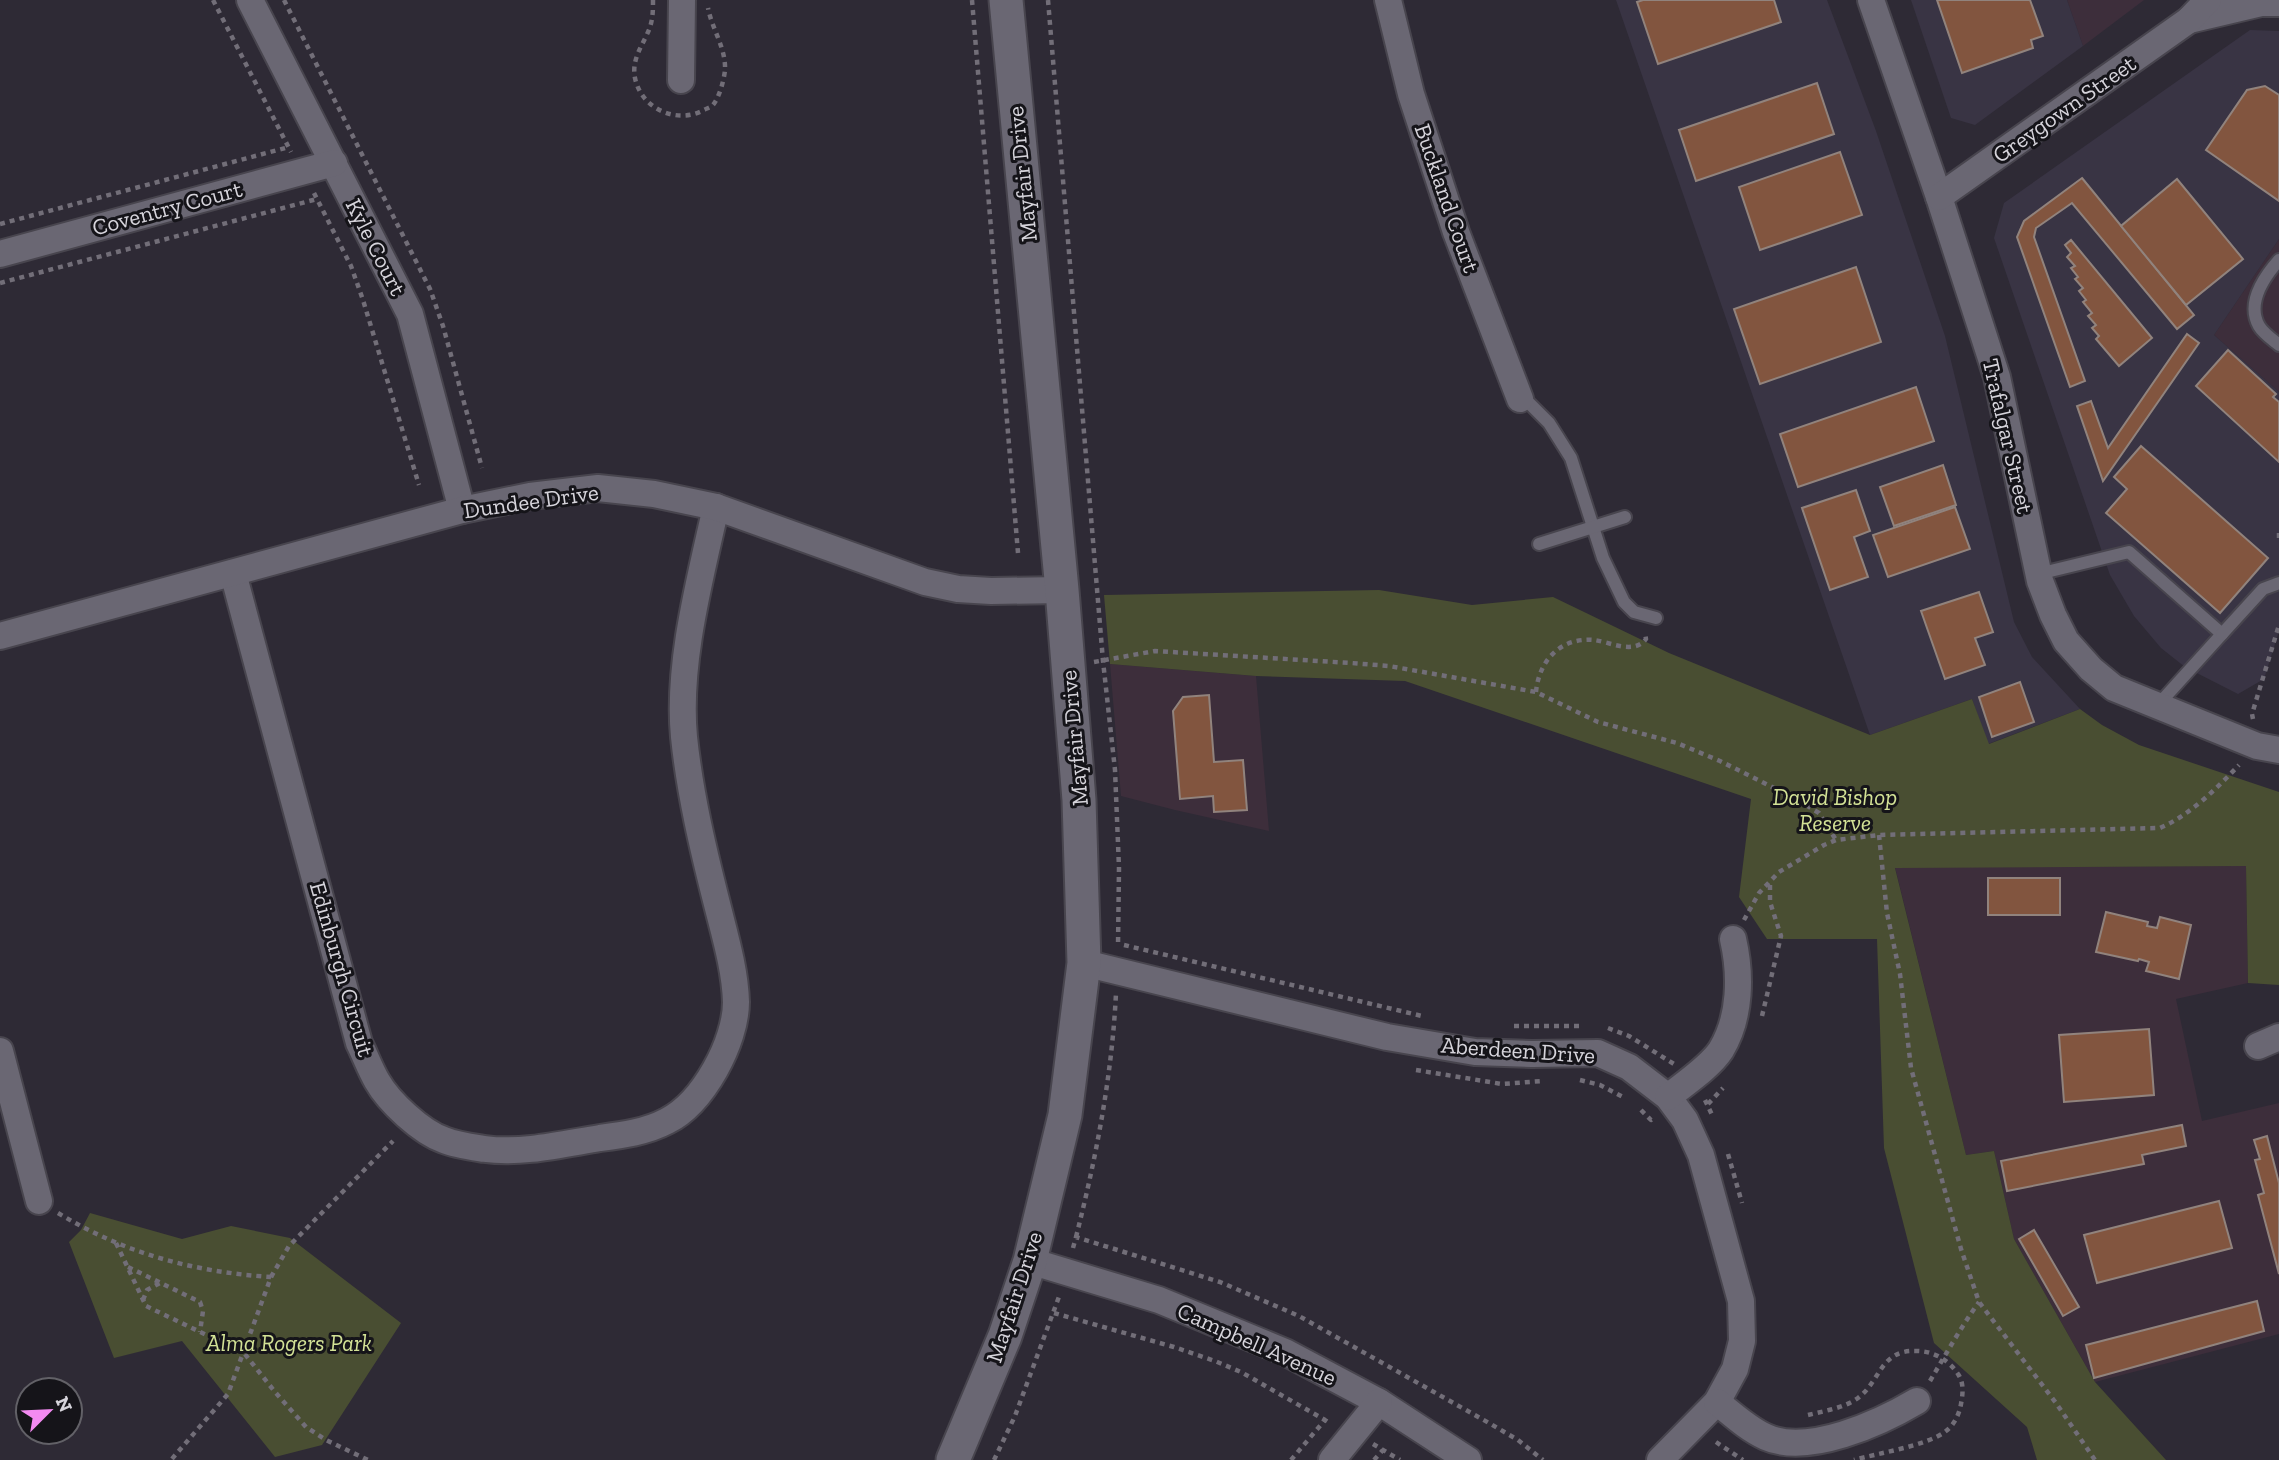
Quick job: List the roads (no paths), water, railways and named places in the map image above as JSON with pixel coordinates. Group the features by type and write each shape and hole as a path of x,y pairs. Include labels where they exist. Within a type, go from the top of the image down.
{"street":[{"name":"Kyle Court","path":"250,0 410,314 462,510"},
{"path":"681,80 682,0"},
{"name":"Mayfair Drive","path":"953,1460 1005,1336 1030,1261 1065,1115 1084,963 1079,800 1068,664 1006,0"},
{"name":"Buckland Court","path":"1388,0 1411,94 1452,220 1519,396"},
{"name":"Trafalgar Street","path":"1871,0 1997,377 2038,574 2066,641 2091,669 2114,688 2274,749"},
{"name":"Greygown Street","path":"1939,197 2208,0"},
{"path":"2195,10 2230,0"},
{"name":"Greygown Street","path":"2195,10 2279,2"},
{"name":"Coventry Court","path":"0,254 334,163"},
{"name":"Dundee Drive","path":"0,636 377,531 530,496 598,488 654,494 716,507 925,582 958,589 991,591 1062,590"},
{"name":"Edinburgh Circuit","path":"233,573 359,1042 377,1082 417,1124 442,1140 473,1148 503,1152 629,1135 670,1120 686,1107 720,1063 736,1006 734,976 697,821 684,736 684,669 716,507"},
{"path":"1679,1089 1720,1050 1731,1024 1739,990 1738,961 1733,939"},
{"name":"Aberdeen Drive","path":"1084,963 1387,1037 1475,1052 1598,1053 1679,1089 1685,1120 1701,1154 1741,1301 1742,1341 1735,1370 1717,1402 1660,1460"},
{"path":"0,1051 39,1201"},
{"name":"Campbell Avenue","path":"1030,1261 1159,1300 1285,1352 1379,1402 1468,1460"},
{"path":"1717,1402 1766,1437 1787,1443 1810,1443 1872,1425 1917,1401"},
{"path":"1332,1460 1379,1402"}],"lane":[{"path":"2279,260 2255,297 2254,310 2259,327 2279,345"},
{"name":"Buckland Court","path":"1519,396 1544,417 1565,446 1577,472 1603,558 1624,602 1641,615 1656,618"},
{"path":"1539,544 1625,517"},
{"path":"2038,574 2129,552 2221,634"},
{"path":"2157,706 2263,589 2279,583"}],"park label":[{"name":"David Bishop Reserve","path":"1835,810"},
{"name":"Alma Rogers Park","path":"289,1343"}]}
